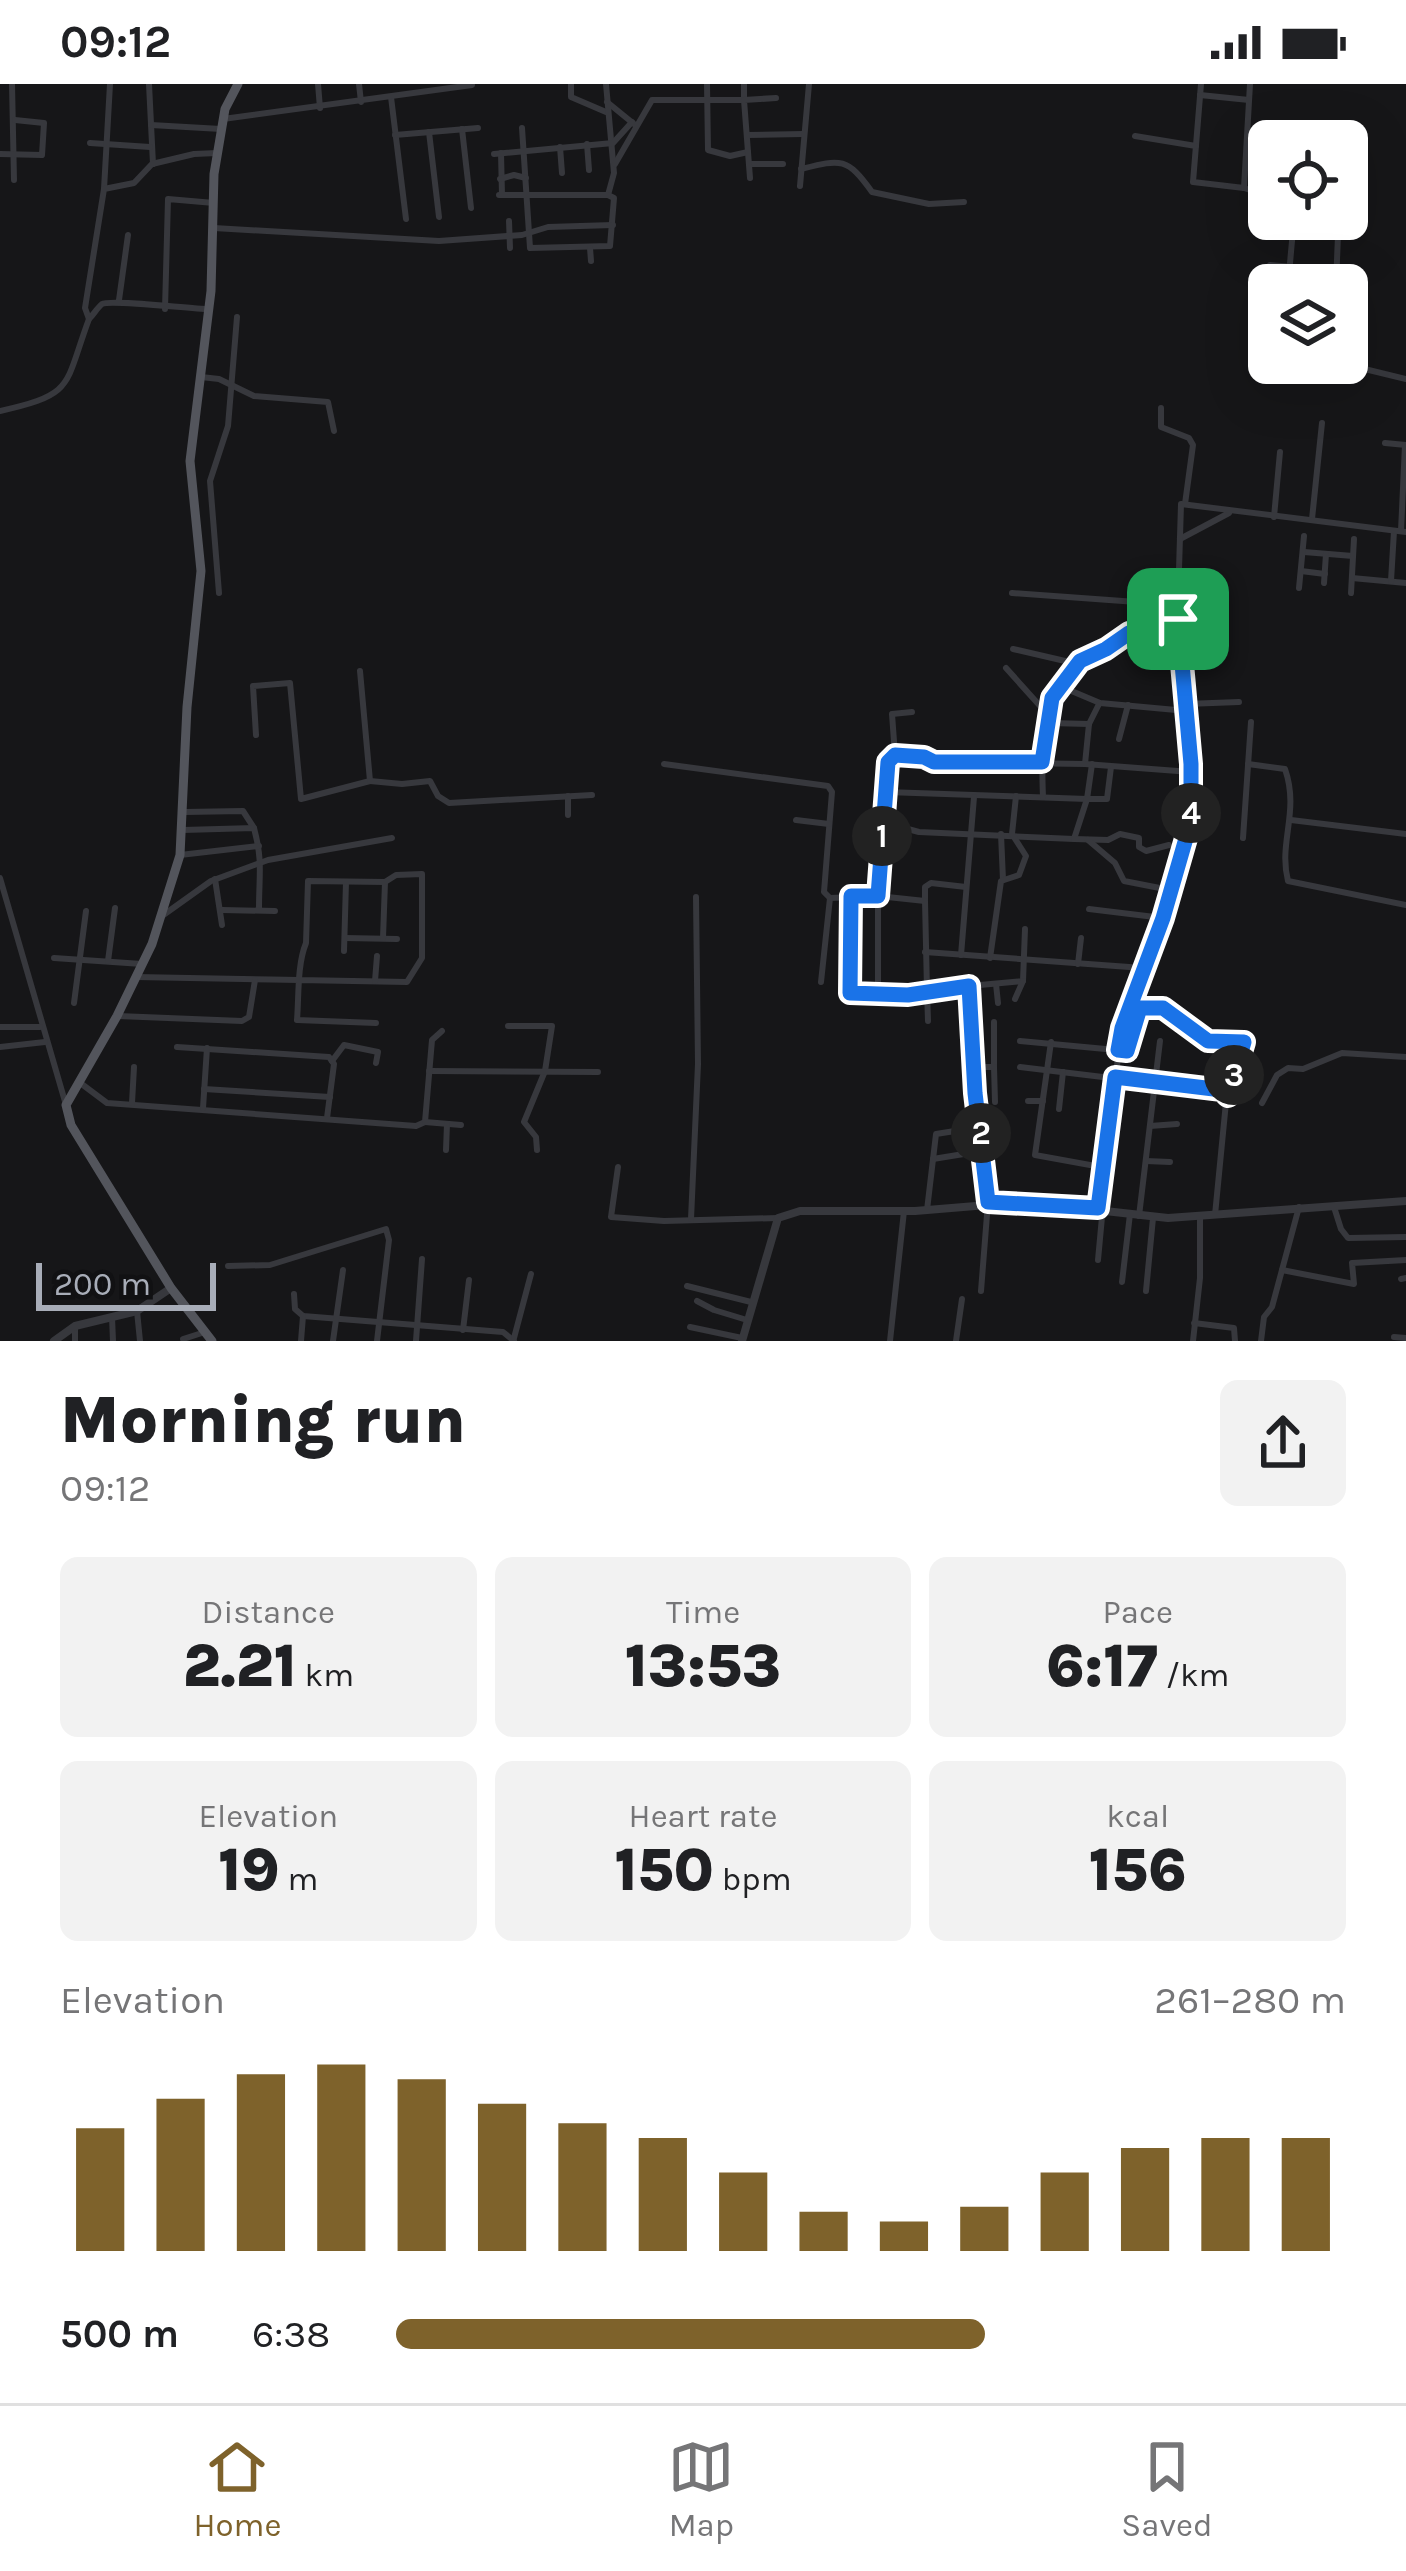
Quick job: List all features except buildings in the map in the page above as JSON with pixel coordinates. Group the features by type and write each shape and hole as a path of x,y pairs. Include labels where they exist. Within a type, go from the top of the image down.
{"main road":[{"path":"208,1336 172,1288 70,1126 66,1105 142,964 181,855 187,707 201,571 190,461 208,309 217,153 222,124 238,84"}],"street":[{"path":"12,84 14,180"},
{"path":"89,319 85,308 104,189 110,84"},
{"path":"148,84 153,164"},
{"path":"317,84 320,108"},
{"path":"359,84 361,102"},
{"path":"571,84 571,98 607,117 620,112"},
{"path":"606,84 613,143 608,195"},
{"path":"658,84 658,100"},
{"path":"706,84 708,150 730,156 748,152"},
{"path":"744,84 750,178"},
{"path":"800,186 809,84"},
{"path":"1202,84 1193,182 1248,189"},
{"path":"1244,188 1250,84"},
{"path":"151,125 222,124 472,85"},
{"path":"1200,94 1249,100"},
{"path":"391,97 406,219"},
{"path":"613,166 652,100 776,98"},
{"path":"606,101 634,124"},
{"path":"0,154 42,155 44,123 15,120"},
{"path":"522,128 524,152 526,178 527,196 528,231 530,248 590,248 610,246 614,198 608,195 527,196 501,195 497,153 524,152 613,143 634,124"},
{"path":"394,135 478,128"},
{"path":"462,129 471,208"},
{"path":"429,132 440,217"},
{"path":"747,135 802,134"},
{"path":"1135,136 1196,146"},
{"path":"90,143 150,148"},
{"path":"587,144 589,170"},
{"path":"560,147 562,173"},
{"path":"104,189 134,184 153,164 217,153"},
{"path":"801,169 835,161 854,167 872,192 928,204 964,202"},
{"path":"749,164 783,164"},
{"path":"500,179 526,178"},
{"path":"165,308 168,199 214,202"},
{"path":"509,221 510,248"},
{"path":"214,229 405,241 613,225"},
{"path":"119,300 128,235"},
{"path":"590,248 591,261"},
{"path":"0,411 55,396 66,384 89,319 104,302 208,309"},
{"path":"219,592 210,481 228,426 237,316"},
{"path":"1368,370 1406,380"},
{"path":"200,377 254,396 328,403 334,431"},
{"path":"1161,408 1161,427 1189,438 1193,445 1185,504"},
{"path":"1312,519 1322,423"},
{"path":"1385,443 1406,445 1391,581"},
{"path":"1274,517 1280,452"},
{"path":"1098,1260 1102,1167 1122,1028 1163,918 1191,821 1178,619 1181,504 1400,532"},
{"path":"1180,539 1232,512"},
{"path":"1299,588 1304,536"},
{"path":"1351,593 1354,539"},
{"path":"1304,552 1353,556"},
{"path":"1301,571 1324,578 1326,554"},
{"path":"1352,578 1406,584"},
{"path":"1012,593 1178,605"},
{"path":"1042,797 1052,698 1078,664 1129,633 1178,619"},
{"path":"1013,649 1078,664"},
{"path":"1006,668 1049,720 1089,724"},
{"path":"360,671 370,781"},
{"path":"256,735 253,686 290,683 301,799 370,781 430,782 448,803 592,795"},
{"path":"1062,687 1100,703 1128,706 1239,702"},
{"path":"1074,839 1087,799 1089,724 1100,703"},
{"path":"1119,739 1128,706"},
{"path":"895,755 892,714 912,712"},
{"path":"1243,838 1251,722"},
{"path":"878,993 882,822 888,762 895,755 934,762 1042,762 1191,772"},
{"path":"664,764 828,786 832,791 824,884 830,898 820,982"},
{"path":"1248,764 1285,769 1294,794 1288,881 1406,904"},
{"path":"886,792 1107,799 1111,767"},
{"path":"568,796 568,815"},
{"path":"962,955 974,796"},
{"path":"1003,880 1019,875 1026,856 1012,834 1016,796"},
{"path":"184,812 243,811 264,861 259,873 259,909"},
{"path":"796,820 829,824"},
{"path":"1290,820 1406,834"},
{"path":"882,822 919,832 1088,840 1108,840 1120,834 1139,838 1139,847 1146,851 1169,844"},
{"path":"183,830 254,828"},
{"path":"990,958 1003,880 1001,834"},
{"path":"162,916 215,879 264,861 392,838"},
{"path":"1088,840 1115,862 1124,881 1170,890"},
{"path":"181,855 259,846"},
{"path":"136,977 255,980 300,980 407,982 422,958 422,874 396,875 386,882 308,881 300,980 297,1020 376,1023"},
{"path":"0,878 66,1105"},
{"path":"215,879 222,925"},
{"path":"344,951 346,882"},
{"path":"383,938 386,882"},
{"path":"928,1021 927,884 966,887"},
{"path":"851,896 850,993 908,995 1023,981"},
{"path":"691,1219 698,1064 696,898"},
{"path":"830,898 925,901"},
{"path":"108,961 115,908"},
{"path":"1089,909 1163,918"},
{"path":"222,910 275,910"},
{"path":"74,1003 86,911"},
{"path":"1015,999 1023,981 1025,929"},
{"path":"345,938 397,939"},
{"path":"1078,964 1081,938"},
{"path":"925,952 1144,968"},
{"path":"375,982 377,956"},
{"path":"54,958 142,964"},
{"path":"118,1016 242,1021 249,1017 255,980"},
{"path":"996,983 998,1004"},
{"path":"969,986 988,1202 981,1291"},
{"path":"1020,1041 1127,1051 1140,1008 1163,1008 1208,1041 1244,1042 1228,1096 1215,1215"},
{"path":"994,1022 995,1102"},
{"path":"508,1026 552,1026 544,1071 524,1122 536,1137 536,1150"},
{"path":"0,1028 40,1027"},
{"path":"425,1122 432,1040 442,1031"},
{"path":"0,1047 45,1042"},
{"path":"1052,1042 1035,1155 1102,1167"},
{"path":"1122,1282 1146,1161 1160,1042"},
{"path":"177,1046 329,1057 332,1061"},
{"path":"327,1118 332,1061 344,1046 378,1052 376,1063"},
{"path":"202,1108 207,1048"},
{"path":"1262,1103 1277,1075 1288,1068 1303,1069 1342,1053 1406,1057"},
{"path":"976,1066 994,1066"},
{"path":"132,1103 134,1067"},
{"path":"1020,1067 1222,1090 1228,1096"},
{"path":"429,1071 598,1072"},
{"path":"1059,1109 1064,1072"},
{"path":"79,1082 107,1103 416,1126 425,1122 461,1125"},
{"path":"204,1089 330,1097"},
{"path":"1028,1101 1043,1101"},
{"path":"446,1150 447,1124"},
{"path":"1150,1126 1177,1124"},
{"path":"927,1210 936,1134 980,1127"},
{"path":"981,1137 1004,1135"},
{"path":"933,1159 984,1150"},
{"path":"1146,1161 1170,1162"},
{"path":"618,1167 611,1217 778,1218 800,1210 904,1211 988,1202 1098,1208 1153,1218 1406,1201"},
{"path":"1333,1204 1340,1229 1348,1238 1406,1237"},
{"path":"1261,1341 1264,1317 1272,1307 1300,1206"},
{"path":"890,1341 904,1211"},
{"path":"1193,1341 1200,1216"},
{"path":"690,1327 742,1339 778,1218"},
{"path":"1146,1291 1153,1218"},
{"path":"228,1266 270,1265 386,1229 377,1341"},
{"path":"416,1341 422,1259"},
{"path":"1282,1270 1354,1284 1352,1263 1406,1260"},
{"path":"333,1341 343,1270"},
{"path":"294,1294 295,1310 303,1316 503,1332 514,1340 531,1274"},
{"path":"463,1330 469,1280"},
{"path":"687,1286 751,1303"},
{"path":"58,1339 74,1326 137,1310 172,1288"},
{"path":"956,1341 962,1298"},
{"path":"698,1301 747,1320"},
{"path":"137,1310 140,1341"},
{"path":"301,1341 303,1316"},
{"path":"112,1317 113,1341"},
{"path":"1194,1323 1234,1328 1235,1341"},
{"path":"74,1326 75,1341"},
{"path":"183,1339 208,1336"},
{"path":"1394,1337 1406,1338"}],"route":[{"path":"1178,619 1191,764 1191,821 1118,1050 1127,1051 1140,1008 1163,1008 1208,1041 1244,1042 1228,1096 1222,1090 1115,1077 1098,1208 988,1202 969,986 908,995 850,993 851,896 878,896 888,762 895,755 934,762 1042,762 1052,698 1080,661 1129,633 1178,619"}]}
